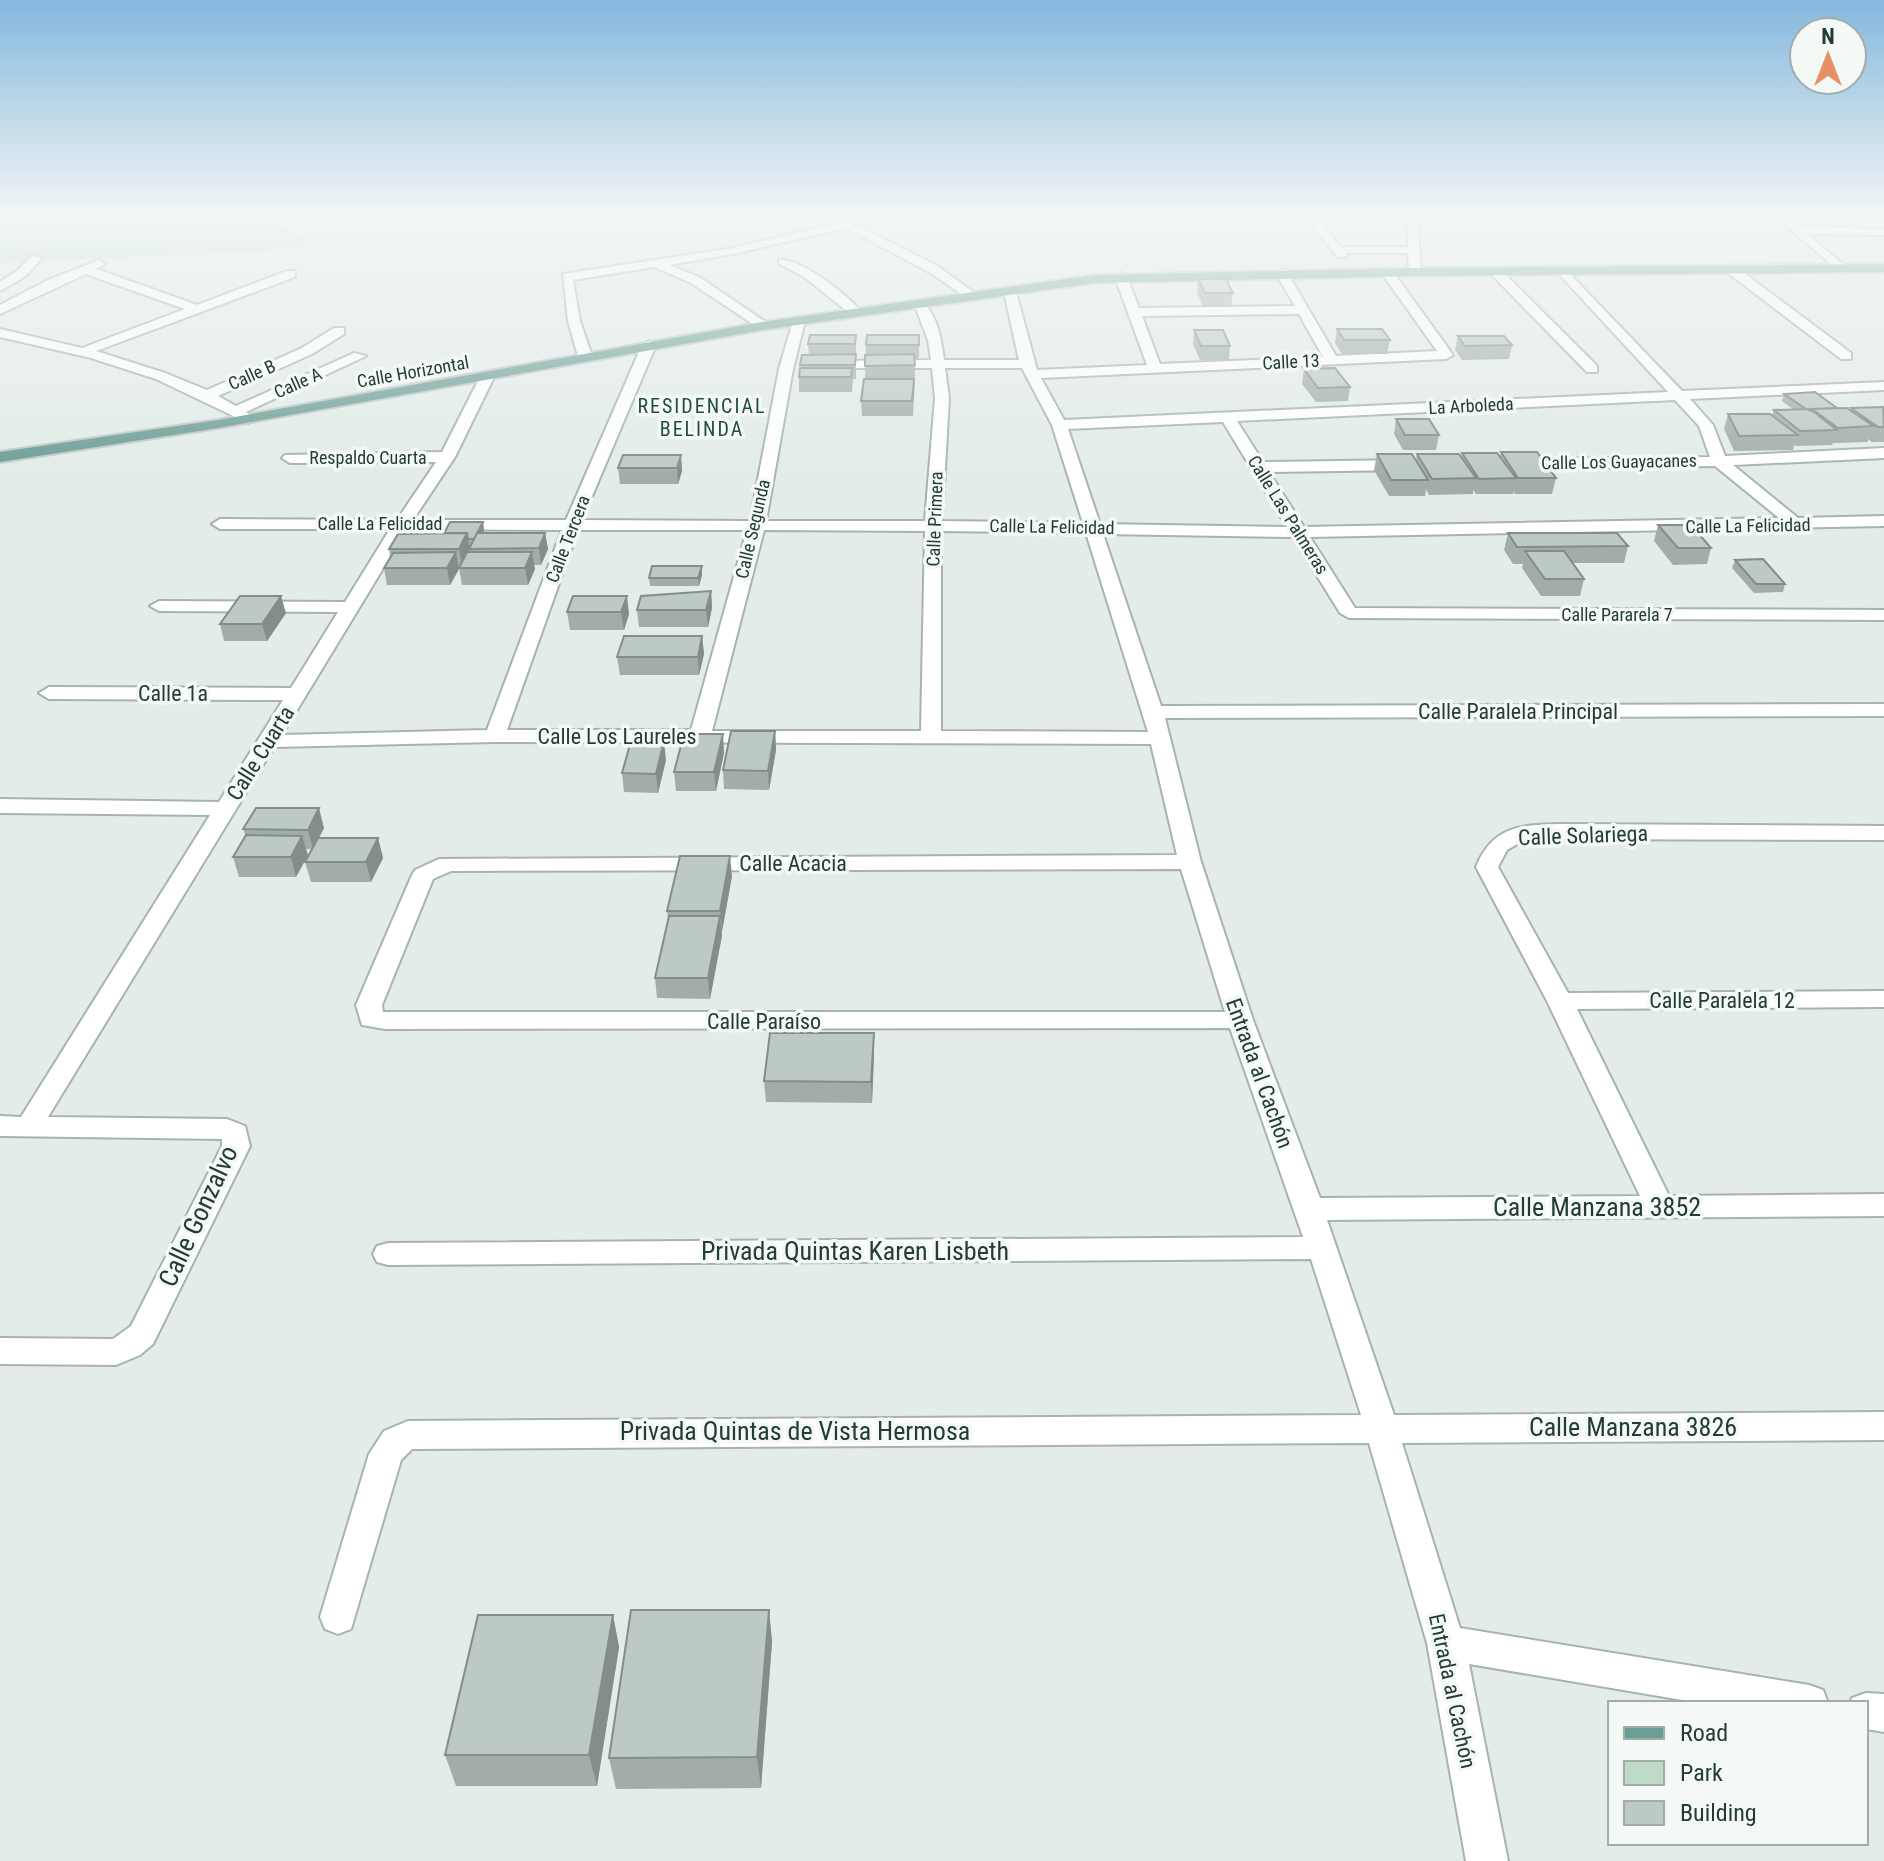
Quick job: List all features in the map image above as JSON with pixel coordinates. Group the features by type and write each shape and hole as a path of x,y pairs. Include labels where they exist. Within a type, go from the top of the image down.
{"main road":[{"name":"Calle Horizontal","path":"0,457 487,377 585,356 762,326 940,303"}],"street":[{"path":"180,303 197,309"},
{"path":"85,351 214,303"},
{"path":"571,303 585,356"},
{"path":"728,303 762,326"},
{"path":"844,303 857,313"},
{"name":"Entrada al Cachón","path":"1013,303 1031,369 1059,425 1094,527 1155,725 1190,862 1240,1020 1309,1209 1381,1427 1446,1643 1487,1861"},
{"path":"1131,303 1155,369"},
{"path":"1298,303 1332,360"},
{"name":"Calle 13","path":"803,363 1155,369 1446,355 1409,303"},
{"path":"1527,303 1592,369"},
{"path":"1593,303 1706,425 1719,461 1797,525"},
{"path":"1776,303 1846,356"},
{"name":"Calle Primera","path":"921,306 935,340 942,398 933,526 931,736"},
{"path":"1134,312 1302,310"},
{"name":"Calle Segunda","path":"700,736 803,363 799,321"},
{"name":"Calle B","path":"206,396 307,351 339,331"},
{"path":"0,333 85,351 206,396 242,415"},
{"path":"0,345 46,342"},
{"name":"Calle Tercera","path":"495,736 572,525 649,345"},
{"name":"Calle A","path":"242,415 359,356"},
{"name":"Calle Cuarta","path":"15,1126 269,741 402,524 447,457 487,377"},
{"name":"La Arboleda","path":"1059,425 1884,386"},
{"name":"Calle Las Palmeras","path":"1227,417 1349,613"},
{"name":"Calle Los Guayacanes","path":"1497,464 1719,461 1884,453"},
{"name":"Respaldo Cuarta","path":"290,458 447,457"},
{"path":"1259,467 1417,465"},
{"name":"Calle La Felicidad","path":"220,524 1094,527 1299,532 1884,521"},
{"path":"159,606 351,607"},
{"name":"Calle Pararela 7","path":"1349,613 1884,615"},
{"name":"Calle 1a","path":"49,693 298,694"},
{"name":"Calle Paralela Principal","path":"1155,725 1884,710"},
{"name":"Calle Los Laureles","path":"269,741 495,736 931,736 1155,725"},
{"path":"0,806 225,809"},
{"name":"Calle Solariega","path":"1659,1206 1560,1001 1487,867 1491,850 1505,838 1530,832 1884,833"},
{"name":"Calle Acacia","path":"396,941 423,875 447,864 1190,862"},
{"name":"Calle Paraíso","path":"396,941 369,1005 371,1019 1240,1020"},
{"name":"Calle Paralela 12","path":"1560,1001 1884,999"},
{"name":"Calle Gonzalvo","path":"0,1351 116,1352 142,1335 236,1146 235,1133 227,1129 15,1126"},
{"name":"Calle Manzana 3852","path":"1309,1209 1884,1205"},
{"name":"Privada Quintas Karen Lisbeth","path":"388,1254 1322,1248"},
{"name":"Calle Manzana 3826","path":"1381,1427 1884,1426"},
{"name":"Privada Quintas de Vista Hermosa","path":"338,1617 386,1454 396,1441 408,1435 1381,1427"},
{"path":"1446,1643 1797,1701"}],"building":[{"path":"1337,329 1382,329 1390,340 1344,340"},
{"path":"1194,330 1223,330 1230,346 1201,346"},
{"path":"810,335 856,335 855,344 808,344"},
{"path":"867,335 919,335 919,345 866,345"},
{"path":"1458,336 1504,336 1512,345 1465,346"},
{"path":"856,354 855,365 800,365 802,355"},
{"path":"914,354 915,365 865,366 865,355"},
{"path":"800,368 852,368 851,377 799,377"},
{"path":"1335,368 1350,387 1318,388 1304,369"},
{"path":"864,379 914,379 912,401 861,401"},
{"path":"1815,392 1837,408 1812,411 1784,394"},
{"path":"1883,407 1884,427 1878,427 1851,408"},
{"path":"1847,408 1873,426 1838,428 1812,409"},
{"path":"1810,409 1837,430 1800,431 1774,410"},
{"path":"1728,414 1770,414 1798,435 1739,436"},
{"path":"1396,419 1429,419 1439,435 1405,435"},
{"path":"1501,452 1537,452 1556,478 1518,478"},
{"path":"1462,453 1497,453 1516,478 1479,479"},
{"path":"1377,454 1412,454 1428,480 1391,480"},
{"path":"1417,454 1459,454 1476,478 1432,479"},
{"path":"623,455 681,455 677,468 618,468"},
{"path":"450,522 483,522 474,539 468,539 467,533 444,533"},
{"path":"1658,525 1691,525 1711,548 1678,548"},
{"path":"467,533 459,549 389,549 398,534"},
{"path":"477,533 545,533 539,548 469,549"},
{"path":"1508,533 1617,533 1628,546 1517,547"},
{"path":"1525,551 1564,551 1584,579 1545,579"},
{"path":"456,552 447,568 384,568 393,553"},
{"path":"467,552 532,552 525,568 459,568"},
{"path":"1763,559 1785,584 1756,584 1735,560"},
{"path":"652,566 702,566 698,578 649,578"},
{"path":"711,591 706,610 637,610 641,596"},
{"path":"240,596 281,596 262,624 220,624"},
{"path":"573,596 627,596 621,612 567,612"},
{"path":"624,636 702,636 698,657 617,657"},
{"path":"731,731 775,731 768,771 723,770"},
{"path":"684,734 723,734 714,772 674,772"},
{"path":"631,741 664,741 656,774 622,773"},
{"path":"256,808 319,808 308,830 243,829"},
{"path":"246,835 302,836 291,857 233,857"},
{"path":"318,838 378,838 366,862 305,862"},
{"path":"680,856 730,856 720,911 667,911"},
{"path":"669,916 720,916 708,978 655,978"},
{"path":"770,1033 874,1033 871,1082 764,1081"},
{"path":"631,1610 769,1610 757,1757 609,1758"},
{"path":"478,1615 613,1615 589,1755 445,1755"}],"district":[{"name":"RESIDENCIAL BELINDA","path":"702,418"}]}
